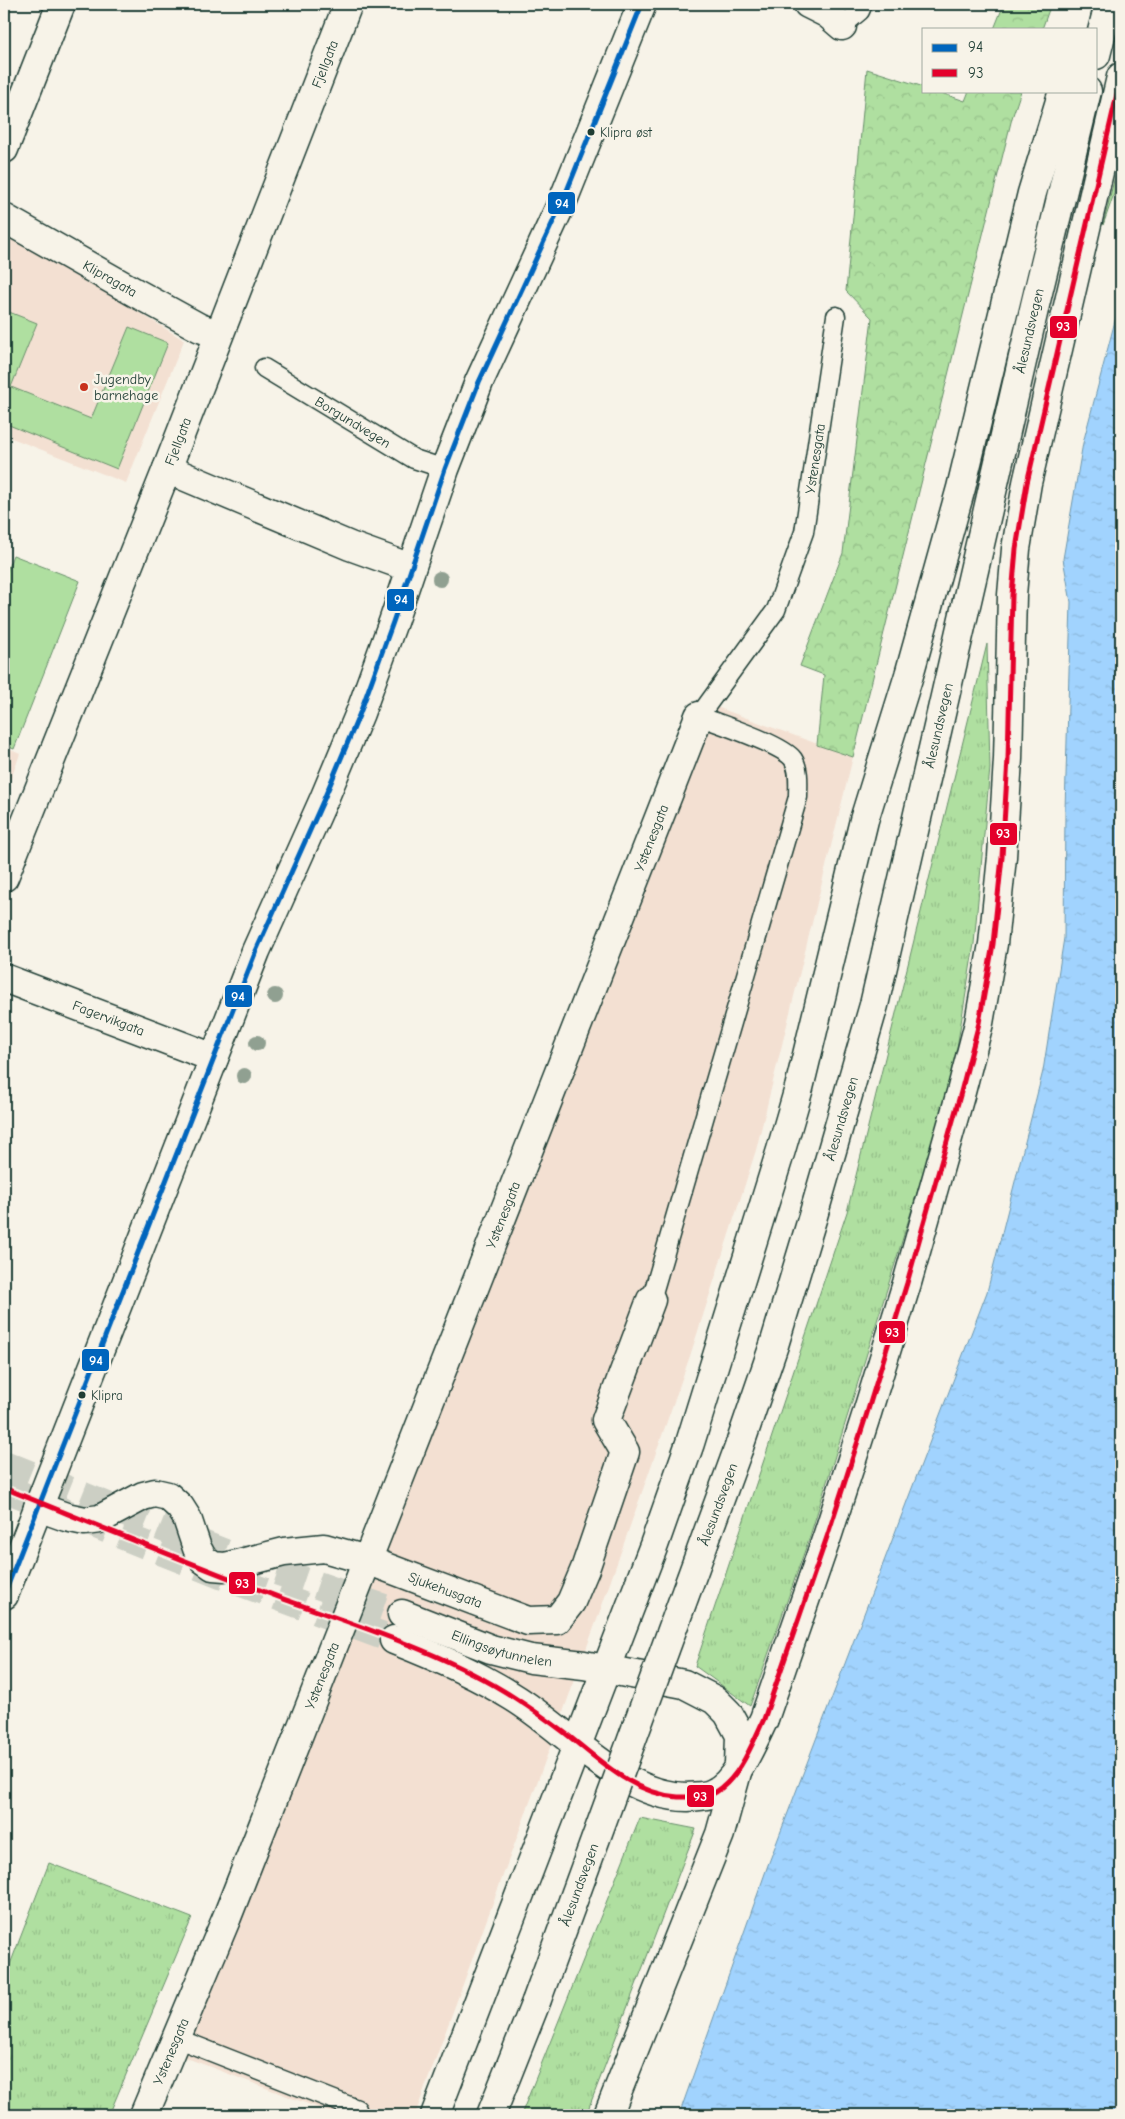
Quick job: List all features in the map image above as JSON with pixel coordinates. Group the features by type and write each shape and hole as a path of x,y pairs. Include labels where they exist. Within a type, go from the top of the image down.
{"main road":[{"path":"4,149 61,4"},
{"name":"Fjellgata","path":"4,877 167,468 348,4"},
{"path":"4,1595 9,1566 38,1507 256,951 360,713 445,469 479,382 564,198 642,4"},
{"path":"808,4 828,14 842,26"},
{"path":"1085,28 1099,4"},
{"path":"1098,47 1109,4"},
{"path":"578,1744 600,1762 633,1783 662,1794 677,1797 703,1796 715,1793 730,1781 764,1720 828,1534 910,1274 979,1023 992,944 1002,856 1008,759 1010,633 1016,549 1027,483 1121,78"},
{"path":"435,2115 654,1545 690,1442 781,1150 799,1088 864,820 909,675 961,488 1032,193 1063,92"},
{"name":"Ålesundsvegen","path":"491,2115 536,2002 739,1447 774,1344 810,1225 874,1005 1035,305 1087,92"},
{"name":"Klipragata","path":"4,218 200,328 218,334"},
{"path":"167,468 350,546 411,568"},
{"name":"Ystenesgata","path":"144,2115 230,1908 699,716"},
{"name":"Fagervikgata","path":"4,978 214,1058"},
{"name":"Sjukehusgata","path":"38,1507 66,1517 85,1521 100,1519 143,1496 155,1493 168,1496 180,1507 187,1518 204,1559 213,1566 225,1567 284,1552 324,1548 367,1560 528,1621 557,1620 571,1602 585,1569 625,1452 606,1420 651,1300"},
{"name":"Ellingsøytunnelen","path":"578,1744 513,1696 448,1662 398,1627 531,1659 606,1669"},
{"path":"606,1669 684,1684 715,1700 728,1713 740,1735 739,1765 720,1834 608,2115"}],"lane":[{"path":"842,26 860,11 863,4"},
{"name":"Ystenesgata","path":"699,716 776,610 804,532 836,316"},
{"name":"Borgundvegen","path":"264,368 414,459 445,469"},
{"path":"651,1300 798,797 798,772 793,759 779,748 699,716"},
{"path":"176,2038 357,2108 355,2115"}],"shaded area":[{"name":"Jugendby barnehage","path":"4,230 184,340 126,483 4,435"},
{"path":"700,701 853,757 756,1150 690,1356 599,1614 415,2115 337,2115 163,2049"},
{"path":"4,747 20,754 4,798"}],"green space":[{"path":"1004,4 1051,4 1042,28 994,28"},
{"path":"867,69 922,86 922,92 938,92 965,101 969,92 1021,92 1012,118 853,757 817,745 824,675 800,666 843,553 872,318 846,291"},
{"path":"1121,152 1121,174 1103,225 1119,160"},
{"path":"4,310 37,323 11,387 91,419 129,327 168,343 117,469 4,423"},
{"path":"13,555 80,581 14,749 4,745 4,578"},
{"path":"987,644 990,768 974,944 951,1084 810,1536 750,1706 695,1666 847,1212"},
{"path":"640,1818 696,1829 586,2115 521,2115"},
{"path":"49,1863 192,1918 109,2115 4,2115 4,1980"}],"water":[{"path":"1121,298 1121,2115 679,2115 768,1865 987,1292 1043,1071 1064,938 1065,810 1071,602 1063,559 1083,443"}],"tunnel":[{"path":"4,1464 232,1556 402,1614"},
{"path":"4,1488 223,1576 394,1640"}],"transit line":[{"name":"94","path":"4,1595 256,951 360,713 445,469 479,382 564,198 642,4"},
{"name":"93","path":"4,1488 246,1585 371,1630 460,1667 521,1702 565,1733 617,1774 646,1789 678,1797 703,1796 716,1792 732,1778 750,1749 764,1719 828,1534 907,1283 979,1023 993,944 1002,857 1008,759 1012,595 1016,549 1027,483 1121,77"}],"place":[{"name":"Klipra øst","path":"591,132"},
{"name":"Jugendby barnehage","path":"84,387"},
{"name":"Klipra","path":"82,1395"}]}
